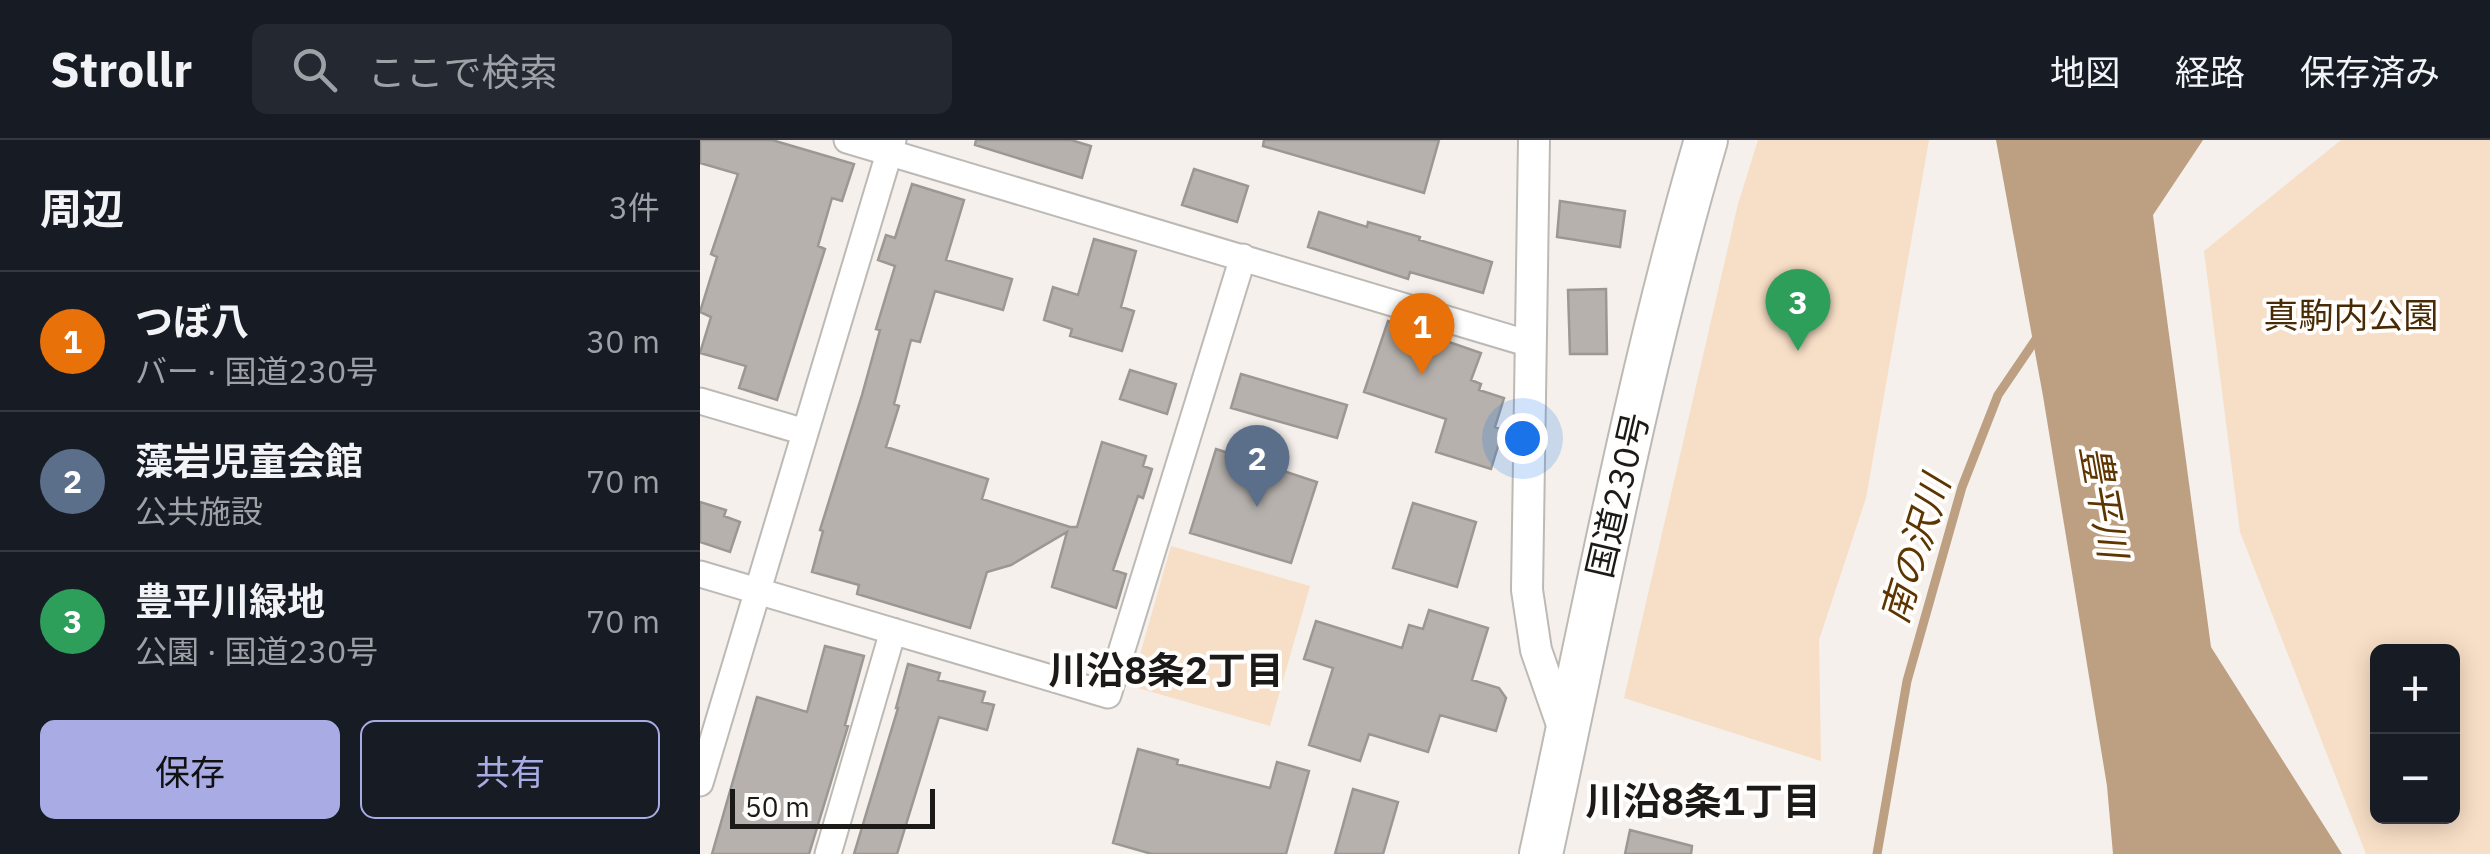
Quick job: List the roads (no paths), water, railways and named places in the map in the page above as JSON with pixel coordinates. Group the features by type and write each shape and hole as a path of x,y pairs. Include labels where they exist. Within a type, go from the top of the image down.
{"highway":[{"name":"国道230号","path":"1541,854 1630,435 1706,140"}],"street":[{"path":"848,140 891,146 1530,344"},
{"path":"1534,140 1527,590 1536,650 1566,736"},
{"path":"700,783 891,146"},
{"path":"700,574 1108,696 1242,257"},
{"path":"700,401 805,432"},
{"path":"828,854 894,631"}],"water":[{"name":"豊平川","path":"1996,140 2203,140 2153,215 2211,647 2342,854 2113,854 2107,786"}],"waterway":[{"name":"南の沢川","path":"1877,854 1907,681 1962,487 1998,395 2038,336"}],"place":[{"name":"豊平川緑地","path":"1798,351"},
{"name":"つぼ八","path":"1422,375"},
{"name":"藻岩児童会館","path":"1257,507"}],"district":[{"name":"川沿8条2丁目","path":"1166,669"},
{"name":"川沿8条1丁目","path":"1703,800"}],"park label":[{"name":"真駒内公園","path":"2351,315"}]}
